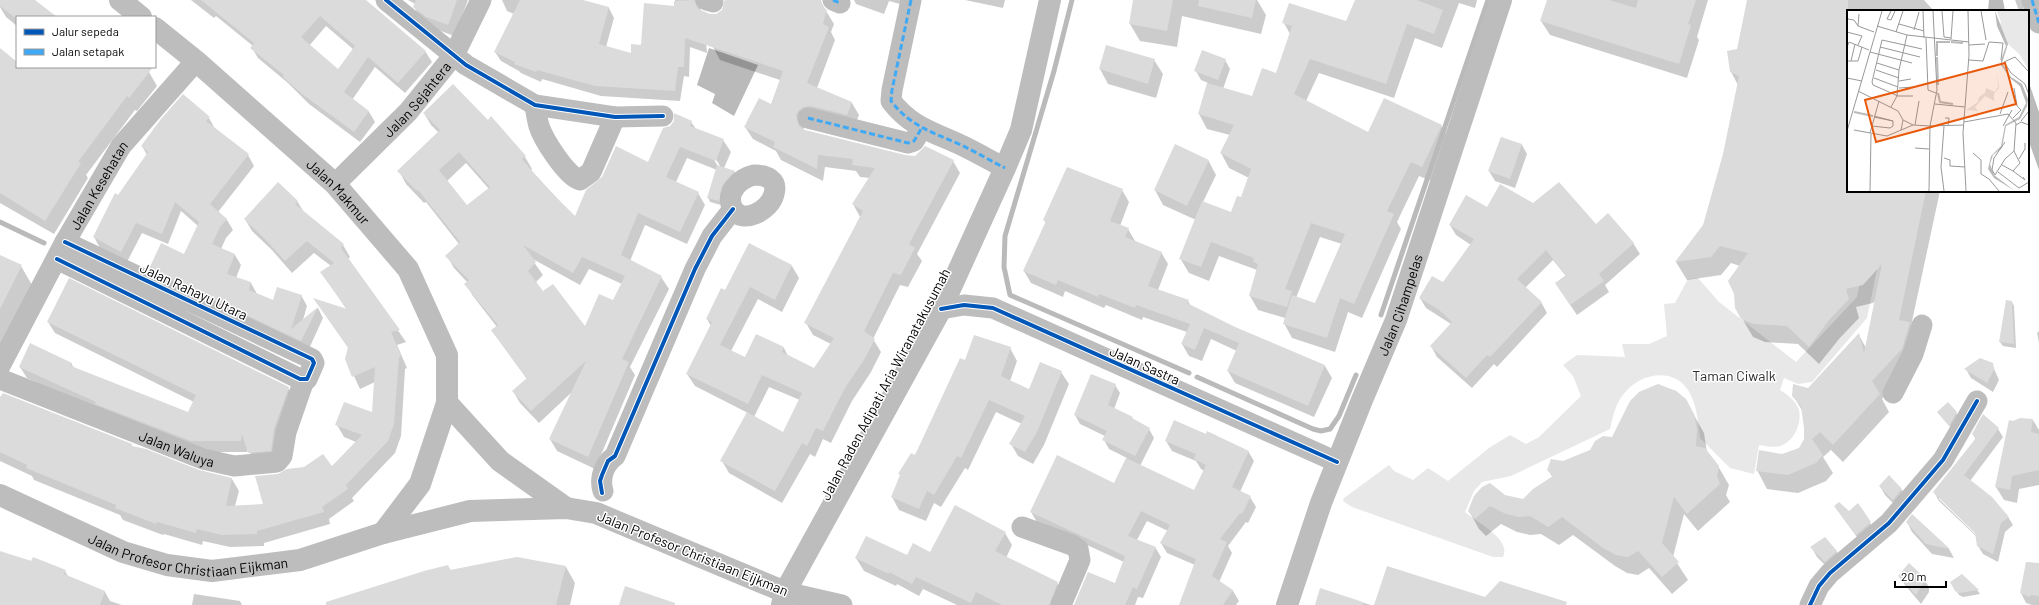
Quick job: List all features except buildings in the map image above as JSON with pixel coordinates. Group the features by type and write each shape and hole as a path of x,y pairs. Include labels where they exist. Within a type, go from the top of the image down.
{"main road":[{"path":"120,0 140,16"},
{"name":"Jalan Raden Adipati Aria Wiranatakusumah","path":"784,598 941,309 1005,168 1021,130 1050,0"},
{"name":"Jalan Cihampelas","path":"1287,605 1317,514 1396,320 1501,0"},
{"name":"Jalan Makmur","path":"156,29 196,61 335,184 408,269 447,355 447,403"},
{"path":"383,533 420,484 447,403"},
{"name":"Jalan Profesor Christiaan Eijkman","path":"447,403 500,461 566,508"},
{"name":"Jalan Profesor Christiaan Eijkman","path":"0,494 123,552 167,565 212,571 300,560 383,533 470,511 566,508 600,501 784,598"}],"street":[{"path":"386,0 454,54 498,85 534,105 615,117 663,116"},
{"name":"Jalan Sejahtera","path":"335,184 408,112 454,54 481,0"},
{"path":"911,0 891,101 900,112 921,129 962,146 1005,168"},
{"path":"2032,0 2039,23"},
{"name":"Jalan Kesehatan","path":"0,366 61,250 121,146 196,61"},
{"path":"534,105 540,127 550,147 573,176 580,180 591,172 615,117"},
{"path":"808,118 908,143 914,141 921,129"},
{"path":"600,501 610,485 618,465 615,456 695,268 712,236 733,209"},
{"path":"61,250 304,380"},
{"name":"Jalan Rahayu Utara","path":"61,250 313,360"},
{"name":"Jalan Sastra","path":"941,309 964,305 993,308 1337,462"},
{"path":"1893,393 1913,354 1922,325"},
{"name":"Jalan Waluya","path":"0,379 204,459 234,466 277,462 282,456 286,432 304,380 307,379 314,363 313,360"},
{"path":"1810,605 1819,586 1830,573 1889,523 1943,460 1977,401"},
{"path":"1022,527 1072,546 1078,550 1080,560 1061,605"},
{"name":"Jalan Profesor Christiaan Eijkman","path":"784,598 842,605"}],"green space":[{"name":"Taman Ciwalk","path":"1878,192 1893,192 1867,318 1812,382 1798,384 1784,378 1780,390 1791,398 1798,407 1800,415 1798,426 1793,437 1785,444 1775,447 1759,445 1754,474 1730,468 1700,438 1697,413 1691,395 1681,382 1664,375 1646,378 1629,388 1620,399 1616,407 1610,429 1511,476 1482,482 1474,491 1465,512 1498,537 1504,550 1503,557 1493,557 1352,507 1343,501 1344,498 1389,465 1394,471 1413,480 1428,468 1448,481 1489,448 1510,435 1526,444 1539,437 1581,396 1573,376 1563,365 1577,355 1625,357 1622,344 1649,344 1667,336 1664,304 1675,303 1688,279 1698,278 1719,302 1796,362 1857,297"}],"shaded area":[{"path":"1989,0 2003,0 2005,10 1988,10"},
{"path":"709,48 758,65 734,116 712,103 715,94 697,85"},
{"path":"2029,83 2039,112 2039,170 2029,142"}],"waterway":[{"path":"1072,0 1054,71 1005,236 1004,267 1010,295 1189,373"},
{"path":"1381,315 1488,0"},
{"path":"0,222 44,243"},
{"path":"1197,377 1313,429 1321,431 1330,429 1339,416 1356,375"}],"marked path":[{"path":"833,0 840,3"},
{"path":"911,0 891,101 906,117 923,128 967,148 1005,168"},
{"path":"2032,0 2039,23"},
{"path":"808,118 908,143 914,141 921,129"}],"cycle path":[{"path":"386,0 466,65 535,105 615,117 663,116"},
{"path":"602,493 600,481 602,475 608,461 615,456 695,269 712,236 733,209"},
{"path":"57,259 300,379 307,379 314,363 312,359 65,242"},
{"path":"941,309 964,305 993,308 1337,462"},
{"path":"1810,605 1819,586 1830,573 1889,523 1943,460 1977,401"}]}
